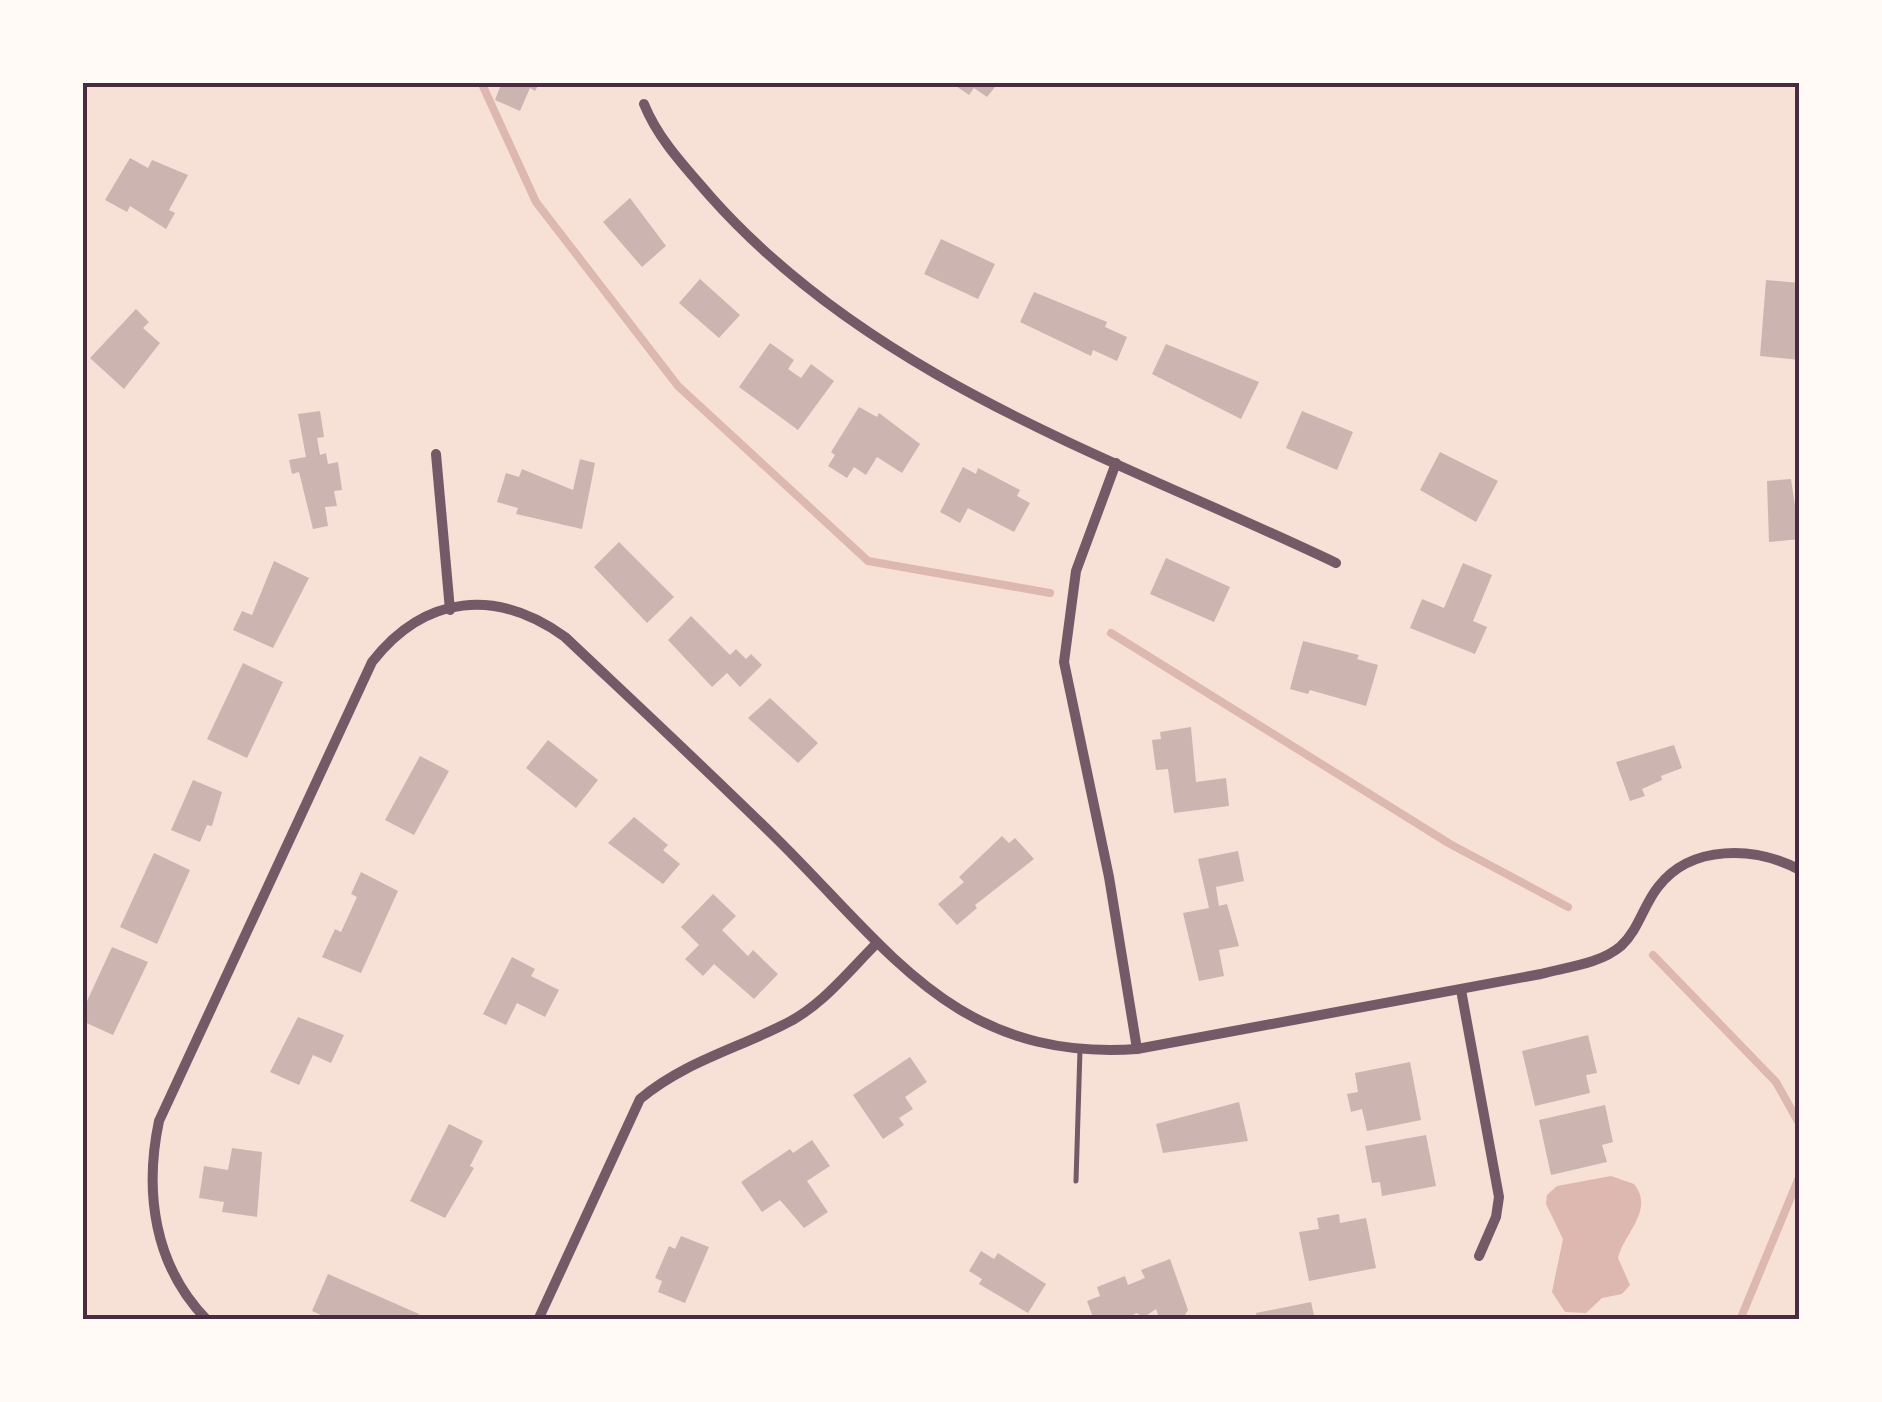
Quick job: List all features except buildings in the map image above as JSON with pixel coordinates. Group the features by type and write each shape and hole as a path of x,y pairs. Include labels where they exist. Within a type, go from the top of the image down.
{"street":[{"path":"644,104 652,124 717,203 814,295 960,389 1336,563"},
{"path":"436,454 450,610"},
{"path":"1116,463 1076,571 1064,662 1109,877 1137,1048"},
{"path":"207,1320 180,1287 155,1221 150,1186 159,1120 372,662 406,628 450,610 496,604 522,611 565,637 783,845 901,970 960,1010 1000,1030 1080,1050 1137,1048 1461,990 1582,964 1619,948 1634,932 1660,883 1696,859 1748,852 1800,870"},
{"path":"538,1320 640,1099 671,1074 786,1024 812,1007 876,944"},
{"path":"1461,990 1499,1196 1496,1217 1479,1256"}],"lane":[{"path":"1076,1180 1080,1050"}],"shaded area":[{"path":"1611,1176 1634,1184 1640,1194 1640,1212 1618,1258 1630,1285 1622,1294 1602,1298 1586,1313 1565,1312 1552,1292 1563,1239 1546,1204 1547,1195 1557,1186"}],"waterway":[{"path":"481,82 536,202 678,386 868,561 1050,593"},
{"path":"1111,633 1450,844 1568,907"},
{"path":"1653,955 1776,1082 1800,1125"},
{"path":"1740,1320 1800,1175"}]}
